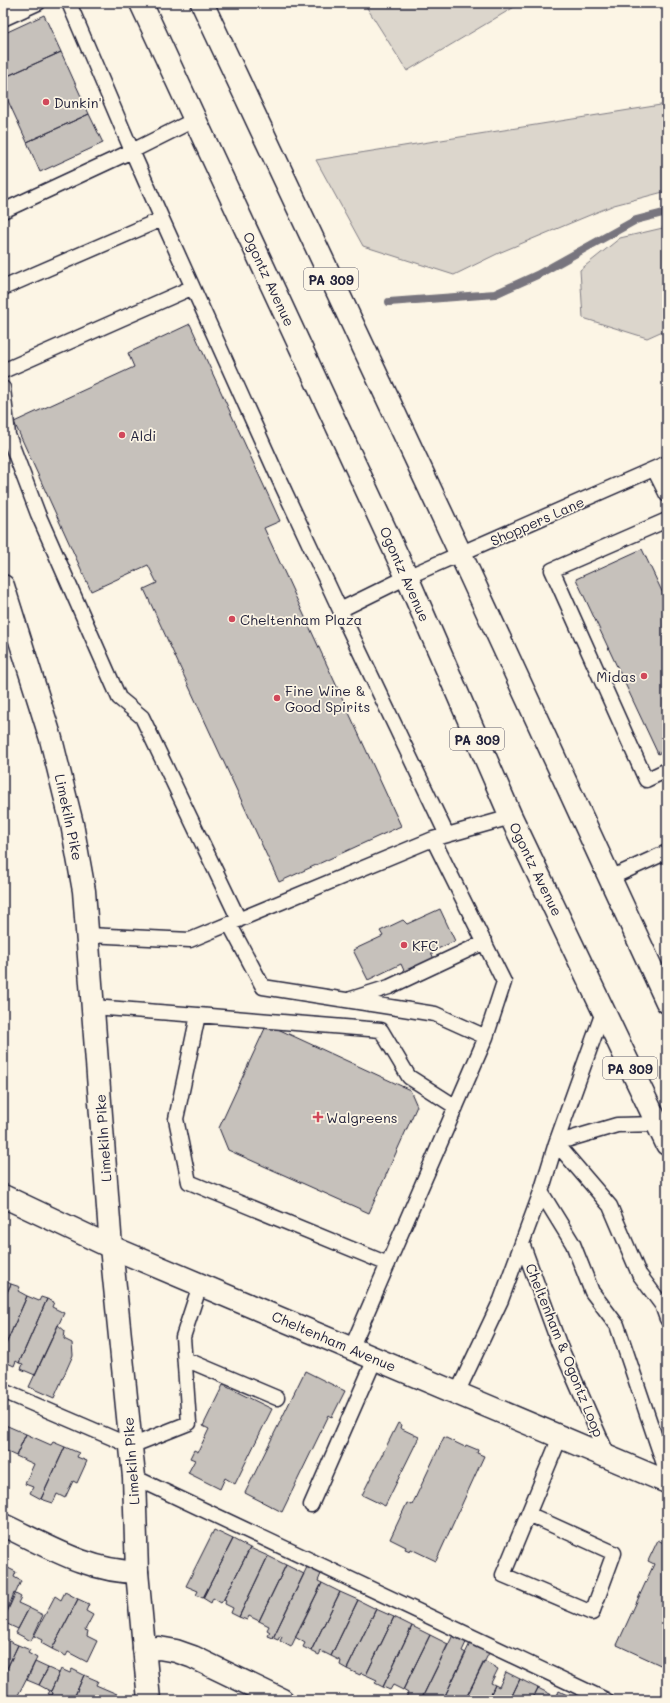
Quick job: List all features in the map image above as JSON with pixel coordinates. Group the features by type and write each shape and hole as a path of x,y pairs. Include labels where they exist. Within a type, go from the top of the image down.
{"main road":[{"name":"Ogontz Avenue","path":"141,3 407,577 511,817 667,1144"},
{"name":"PA 309","path":"202,3 461,554 667,1002"},
{"name":"Limekiln Pike","path":"3,586 51,739 72,824 84,891 111,1247 134,1478 137,1572 149,1700"},
{"name":"Cheltenham Avenue","path":"3,1196 111,1247 667,1482"},
{"path":"3,1525 92,1566 121,1572 137,1572"},
{"path":"144,1649 159,1648 182,1653 282,1700"}],"lane":[{"path":"3,6 10,3"},
{"path":"3,18 38,3"},
{"path":"69,3 191,288 340,610 447,835"},
{"path":"3,211 132,151 196,119"},
{"path":"3,288 162,219"},
{"path":"3,371 191,288"},
{"path":"3,388 8,435 38,514 119,698 142,717 263,987 435,1014 486,1037"},
{"name":"Shoppers Lane","path":"340,610 407,577 667,463"},
{"path":"654,469 667,496"},
{"path":"667,520 552,570 646,780 667,770"},
{"path":"88,935 190,940 433,839 511,817"},
{"path":"351,1349 486,1037 504,982 433,839"},
{"path":"610,878 667,852"},
{"path":"349,1000 389,987 485,942"},
{"path":"93,1007 198,1014 381,1030 409,1077 456,1107"},
{"name":"Cheltenham & Ogontz Loop","path":"457,1393 501,1300 541,1192 556,1143 603,1012"},
{"path":"198,1014 176,1120 189,1182 388,1264"},
{"path":"657,1124 617,1125 556,1143 610,1206 639,1274 662,1305 667,1319"},
{"path":"541,1192 573,1244 592,1292 617,1325 667,1473"},
{"name":"Cheltenham & Ogontz Loop","path":"522,1243 559,1344 609,1458"},
{"path":"3,1391 131,1446 189,1423 183,1337 200,1285"},
{"path":"185,1358 277,1398"},
{"path":"311,1505 375,1359"},
{"path":"528,1514 614,1553 592,1613 503,1575 528,1514 560,1437"},
{"path":"134,1478 606,1700"}],"shaded area":[{"path":"364,3 521,3 407,71"},
{"path":"667,104 667,191 614,205 501,252 454,275 363,246 316,160"},
{"path":"667,227 667,329 647,338 583,318 580,270 620,238"}],"building":[{"path":"44,15 61,52 3,78 3,34"},
{"name":"Dunkin'","path":"61,52 89,114 27,142 3,90 3,78"},
{"path":"89,114 103,143 40,172 27,142"},
{"name":"Cheltenham Plaza","path":"190,324 280,521 264,528 401,826 279,882 144,589 157,583 148,565 91,591 14,422 134,367 128,353"},
{"name":"Midas","path":"642,549 667,602 667,749 658,754 576,579"},
{"name":"KFC","path":"440,909 455,941 431,952 434,959 405,973 401,964 368,980 353,950 383,936 380,931 403,920 407,924"},
{"name":"Walgreens","path":"267,1024 410,1090 417,1106 369,1213 228,1150 219,1128"},
{"path":"5,1281 11,1284 3,1301 3,1284"},
{"path":"11,1284 20,1287 18,1291 27,1296 3,1351 3,1301"},
{"path":"27,1296 39,1301 41,1297 47,1299 19,1363 16,1361 14,1366 3,1361 3,1351"},
{"path":"47,1299 54,1302 52,1307 64,1313 35,1375 21,1369 23,1364 19,1363"},
{"path":"58,1325 65,1331 64,1339 72,1343 73,1355 54,1398 29,1387"},
{"path":"305,1371 345,1391 332,1417 329,1415 282,1512 245,1493"},
{"path":"223,1385 272,1409 235,1484 225,1478 220,1489 188,1473 195,1460 190,1458 194,1450 198,1452 209,1429 203,1426"},
{"path":"398,1423 401,1425 400,1428 419,1437 385,1506 362,1495"},
{"path":"3,1424 26,1434 16,1456 3,1450"},
{"path":"26,1434 51,1445 53,1442 65,1447 41,1499 30,1493 33,1487 25,1484 34,1464 16,1456"},
{"path":"444,1437 465,1447 466,1445 478,1450 477,1453 484,1456 436,1561 411,1549 410,1551 405,1549 406,1547 390,1539 407,1503 412,1505"},
{"path":"65,1447 79,1453 77,1457 87,1461 77,1483 73,1481 65,1498 57,1494 53,1503 41,1499"},
{"path":"214,1530 233,1539 203,1598 196,1595 198,1591 186,1586"},
{"path":"233,1539 250,1548 224,1599 221,1603 213,1598 211,1603 203,1598"},
{"path":"658,1540 667,1545 667,1668 617,1645 654,1564 648,1561"},
{"path":"250,1548 268,1556 239,1617 231,1613 233,1608 225,1604 226,1600 224,1599"},
{"path":"268,1556 286,1565 259,1621 249,1616 247,1620 239,1617"},
{"path":"286,1565 304,1574 273,1638 268,1636 270,1632 267,1630 269,1626 259,1621"},
{"path":"4,1566 16,1572 14,1577 21,1581 3,1621"},
{"path":"307,1567 321,1574 318,1581 322,1583 291,1647 280,1641 282,1637 280,1636 278,1640 273,1638"},
{"path":"322,1583 340,1592 311,1651 303,1647 305,1643 295,1637"},
{"path":"65,1592 78,1599 52,1649 41,1643 42,1640 34,1636 55,1596 61,1600"},
{"path":"340,1592 358,1600 331,1656 321,1651 319,1655 311,1651"},
{"path":"14,1593 21,1597 18,1603 29,1608 18,1629 3,1622"},
{"path":"78,1599 89,1604 86,1611 93,1615 85,1630 88,1631 87,1636 97,1641 87,1662 68,1652 66,1656 52,1649"},
{"path":"358,1600 376,1609 347,1669 340,1665 341,1661 331,1656"},
{"path":"29,1608 43,1615 31,1641 16,1633"},
{"path":"376,1609 394,1617 366,1675 361,1673 360,1675 347,1669"},
{"path":"394,1617 412,1626 383,1687 375,1683 377,1680 366,1675"},
{"path":"412,1626 430,1635 403,1690 393,1685 390,1690 383,1687"},
{"path":"455,1631 468,1638 462,1651 466,1653 443,1700 421,1700"},
{"path":"430,1635 448,1644 421,1700 405,1700 408,1693 403,1690"},
{"path":"4,1639 18,1645 3,1677 3,1642"},
{"path":"472,1639 491,1649 465,1700 443,1700"},
{"path":"18,1645 30,1650 28,1653 37,1658 16,1699 9,1696 7,1700 3,1700 3,1677"},
{"path":"484,1661 498,1669 491,1683 495,1685 488,1700 465,1700"},
{"path":"35,1662 48,1668 39,1685 27,1680"},
{"path":"48,1668 59,1673 51,1691 53,1693 52,1695 48,1694 50,1691 39,1685"},
{"path":"61,1669 70,1673 72,1669 84,1675 73,1700 50,1700 53,1693 51,1691"},
{"path":"506,1672 520,1679 510,1700 488,1700 495,1685 499,1687"},
{"path":"84,1675 98,1681 96,1685 117,1694 114,1700 73,1700"},
{"path":"520,1679 538,1688 532,1700 510,1700"},
{"path":"538,1688 556,1697 555,1700 532,1700"},
{"path":"559,1691 571,1697 570,1700 555,1700"}],"waterway":[{"path":"389,302 495,294 537,275 636,220 667,212"}],"place":[{"name":"Dunkin'","path":"46,102"},
{"name":"Aldi","path":"122,435"},
{"name":"Cheltenham Plaza","path":"232,619"},
{"name":"Midas","path":"644,676"},
{"name":"Fine Wine & Good Spirits","path":"277,698"},
{"name":"KFC","path":"404,945"},
{"name":"Walgreens","path":"318,1117"}]}
